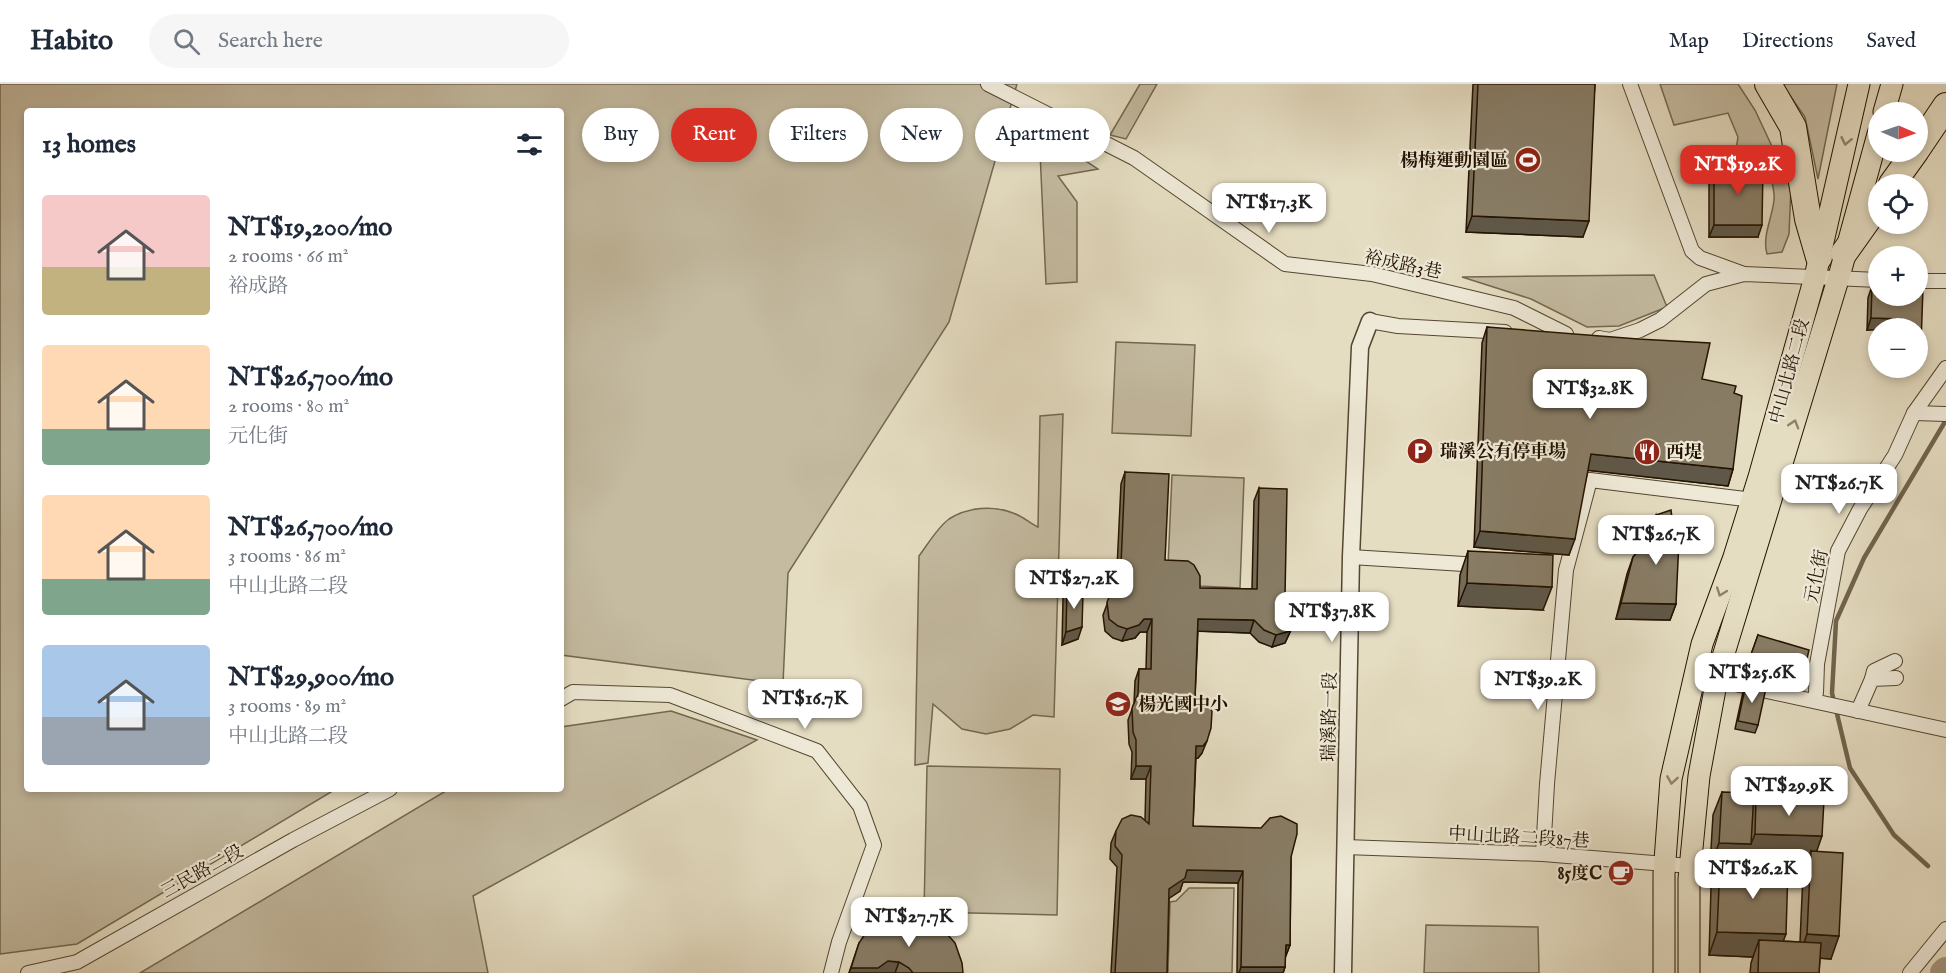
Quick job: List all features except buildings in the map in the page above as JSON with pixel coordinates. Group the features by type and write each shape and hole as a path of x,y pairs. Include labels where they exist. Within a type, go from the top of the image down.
{"highway":[{"path":"1768,84 1793,127 1817,267"},
{"path":"1928,132 1946,106"},
{"path":"1844,254 1868,219"}],"main road":[{"name":"中山北路二段","path":"1664,973 1664,865 1671,779 1702,644 1753,500 1817,267 1858,84"},
{"path":"1887,102 1892,84"},
{"name":"中山北路二段","path":"1689,973 1690,866 1699,776 1717,680 1838,280 1870,162"}],"street":[{"name":"裕成路3巷","path":"988,84 1134,158 1285,264 1372,274 1514,308 1577,335"},
{"path":"1630,84 1692,251 1700,258 1744,274"},
{"name":"裕成路3巷","path":"1370,321 1398,326 1577,335 1610,340 1640,330 1660,320 1706,284 1744,274 1817,267 1838,280 1868,280"},
{"path":"1928,281 1946,281"},
{"name":"瑞溪路一段","path":"1343,973 1351,557 1360,347 1370,321"},
{"name":"元化街","path":"1819,698 1817,664 1838,551 1860,509 1895,455 1914,413 1946,368"},
{"path":"1914,413 1939,414"},
{"path":"1543,854 1560,569 1590,480 1753,500"},
{"path":"1351,557 1494,565"},
{"path":"1855,710 1874,671 1894,661"},
{"path":"1872,679 1896,678"},
{"path":"1717,680 1819,698 1855,710 1946,730"},
{"path":"564,697 573,692 670,695 817,751 860,806 874,845 837,948 831,973"},
{"name":"三民路二段","path":"28,973 77,962 293,840 384,792"},
{"name":"中山北路二段87巷","path":"1345,846 1543,854 1690,866"},
{"path":"1910,973 1946,929"}],"shaded area":[{"path":"0,84 1017,84 1010,108 975,108 975,162 995,162 949,322 788,573 783,684 564,655 564,108 24,108 24,792 331,792 77,944 0,954"},
{"path":"1140,84 1157,84 1126,139 1110,135"},
{"path":"1660,84 1738,84 1755,110 1791,187 1789,234 1782,252 1767,254 1766,234 1774,197 1771,176 1733,168 1738,137 1728,113 1674,125"},
{"path":"1782,84 1837,84 1818,179 1805,117"},
{"path":"1040,162 1087,162 1098,169 1058,176 1077,202 1077,282 1046,284"},
{"path":"1654,275 1667,307 1619,326 1587,327 1531,299 1462,277"},
{"path":"1116,342 1195,345 1191,436 1112,433"},
{"path":"1063,414 1054,717 1033,715 1010,729 986,734 962,729 933,704 928,763 915,765 919,556 949,519 972,510 989,508 1005,510 1038,527 1040,416"},
{"path":"1172,475 1244,478 1240,588 1199,586 1168,566"},
{"path":"671,711 757,740 473,896 488,973 140,973 444,792 564,792 564,727"},
{"path":"927,766 1060,769 1057,915 924,912"},
{"path":"1189,888 1234,888 1232,973 1168,973 1170,902 1176,901"},
{"path":"1426,925 1538,927 1539,973 1424,973"}],"waterway":[{"path":"1928,866 1894,835 1850,768 1832,693 1836,621 1864,558 1946,420"}],"place":[{"name":"楊梅運動園區","path":"1528,160"},
{"name":"瑞溪公有停車場","path":"1420,451"},
{"name":"西堤","path":"1647,452"},
{"name":"楊光國中小","path":"1118,704"},
{"name":"85度C","path":"1621,873"}]}
